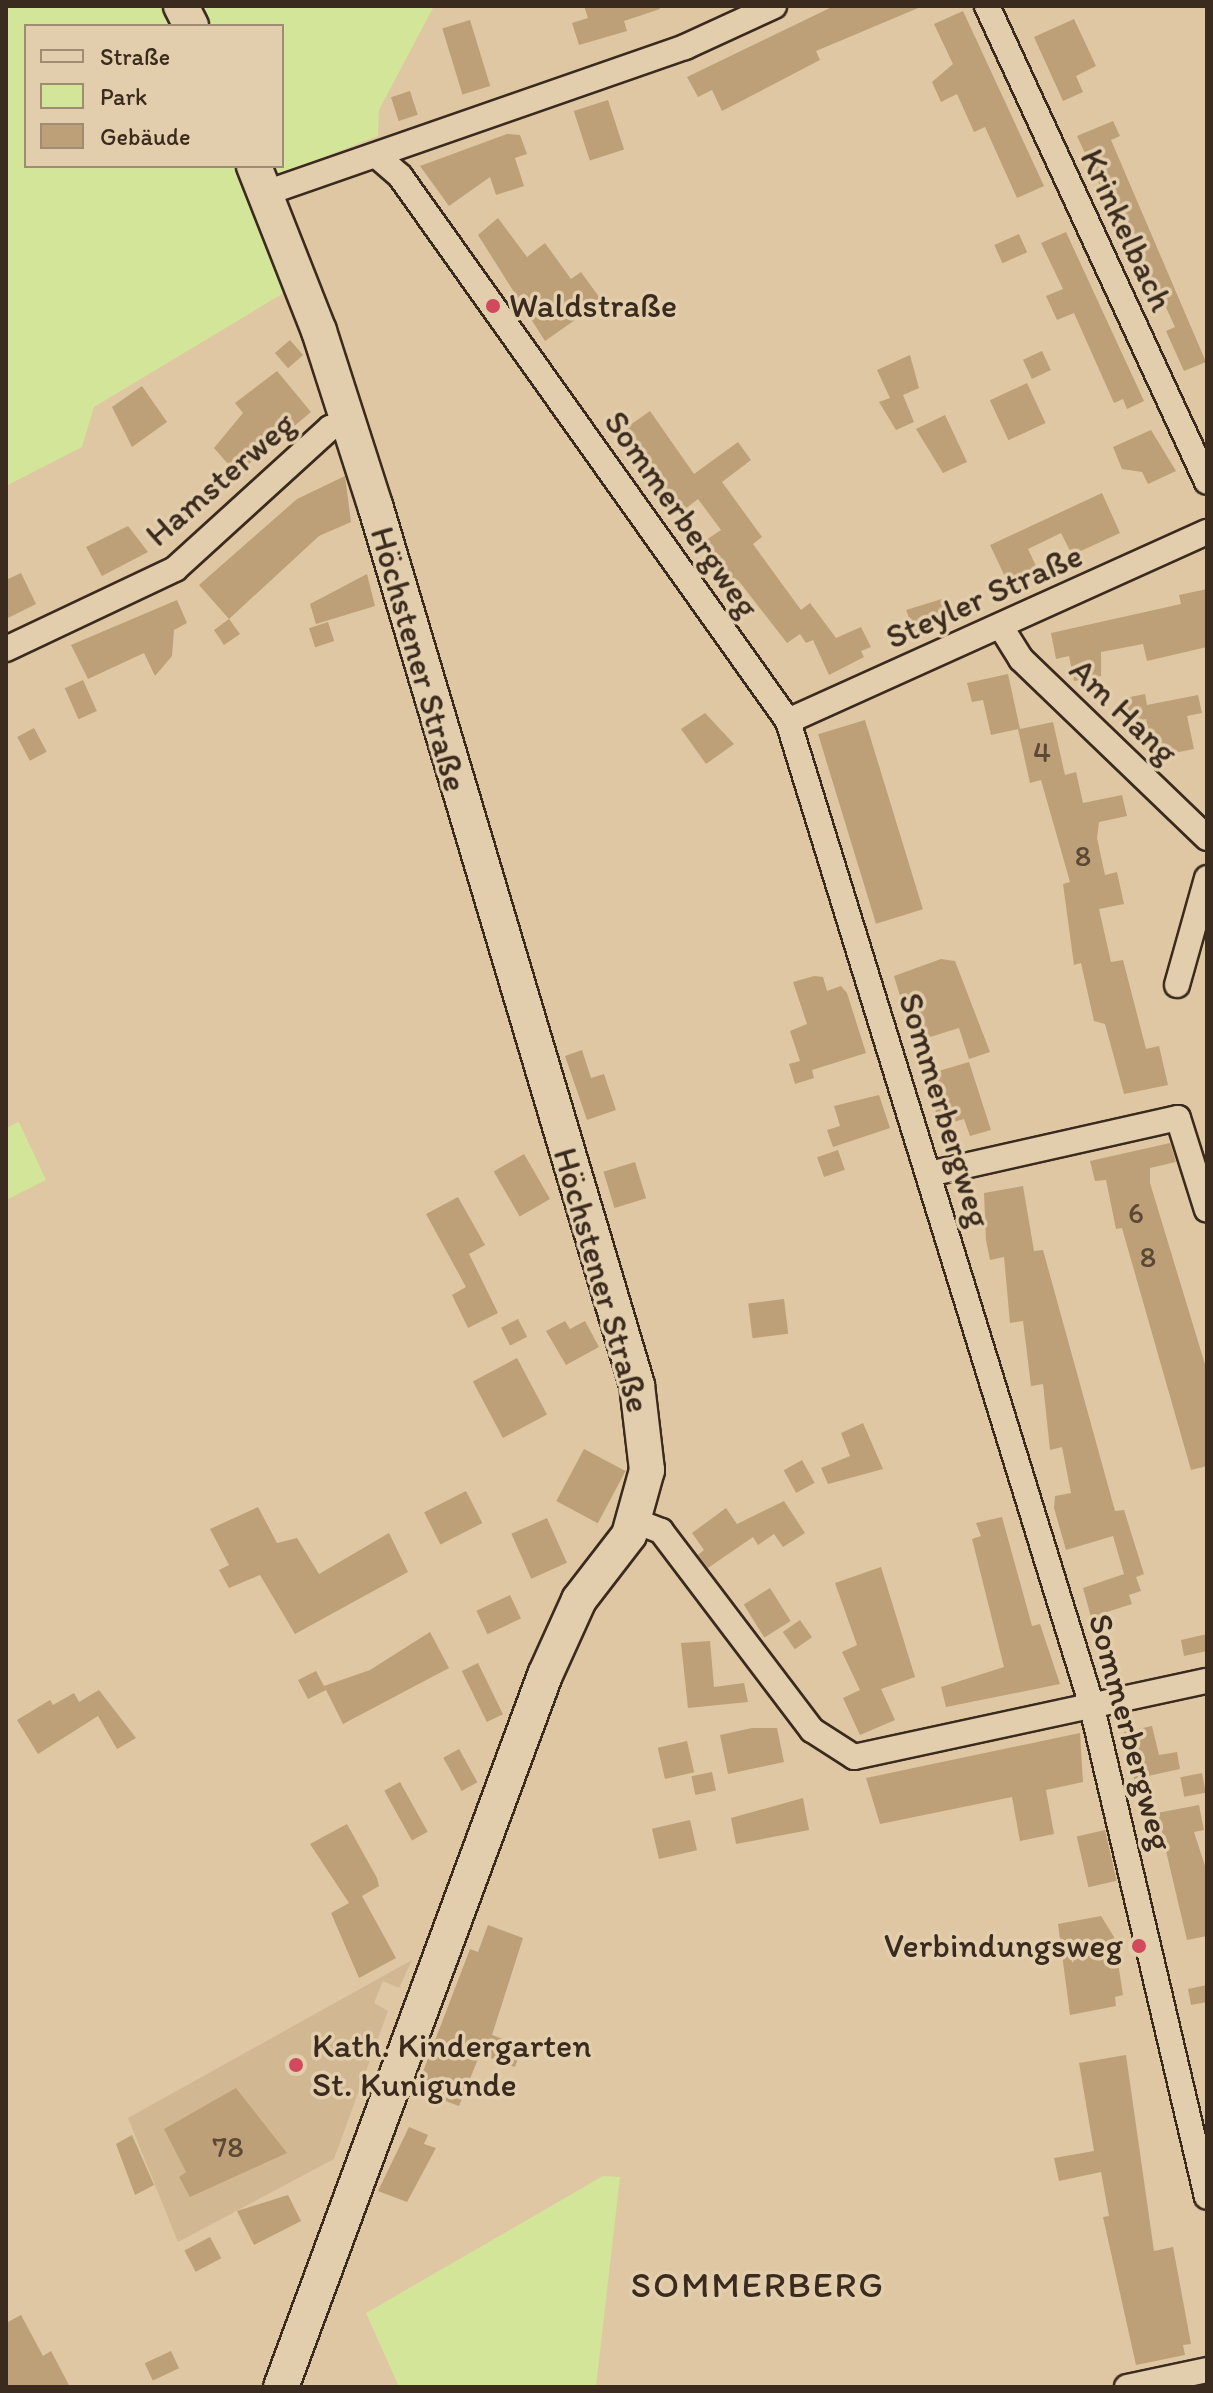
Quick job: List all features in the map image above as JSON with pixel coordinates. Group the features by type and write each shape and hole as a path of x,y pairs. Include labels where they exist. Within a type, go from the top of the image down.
{"main road":[{"path":"181,6 190,24"},
{"name":"Höchstener Straße","path":"260,179 349,422 637,1385 647,1470 635,1521 579,1600 545,1675 281,2387"}],"street":[{"path":"260,179 377,156 685,47 774,6"},
{"name":"Krinkelbach","path":"987,6 1207,482"},
{"name":"Sommerbergweg","path":"377,156 400,176 788,721 1091,1703 1207,2197"},
{"name":"Hamsterweg","path":"6,649 175,569 330,428 349,422"},
{"name":"Steyler Straße","path":"788,721 1207,532"},
{"name":"Am Hang","path":"1001,627 1021,659 1207,838"},
{"path":"1177,985 1207,878"},
{"path":"929,1174 1178,1118 1207,1210"},
{"path":"635,1521 661,1531 812,1730 854,1757 1091,1703 1207,1681"},
{"path":"1127,2387 1207,2370"}],"shaded area":[{"name":"Kath. Kindergarten St. Kunigunde","path":"412,1960 399,1988 383,1981 374,2003 388,2011 334,2159 178,2242 128,2118"}],"green space":[{"path":"6,6 434,6 379,110 378,136 280,174 274,168 284,168 284,24 24,24 24,168 240,168 238,169 287,291 94,407 82,447 6,486"},
{"path":"19,1122 46,1180 6,1200 6,1128"},
{"path":"603,2176 620,2177 596,2387 399,2387 366,2313"}],"building":[{"path":"584,6 659,6 660,9 624,21 627,31 579,45 572,23 588,18"},
{"path":"834,6 923,6 816,51 820,60 722,111 712,90 698,97 687,77"},
{"path":"963,11 1044,186 1017,198 985,127 974,132 957,94 941,102 932,82 953,64 934,24"},
{"path":"1074,19 1096,66 1076,76 1083,92 1063,101 1034,37"},
{"path":"470,20 490,86 462,94 442,28"},
{"path":"410,91 418,115 399,121 391,97"},
{"path":"608,100 624,149 590,161 574,111"},
{"path":"1113,121 1120,136 1111,140 1206,362 1184,371 1166,331 1175,327 1158,290 1150,293 1077,136"},
{"path":"507,134 520,135 527,154 515,158 524,186 496,195 490,177 449,206 420,166"},
{"path":"498,218 527,257 545,243 571,279 581,272 602,301 545,341 478,235"},
{"path":"1066,232 1144,401 1127,409 1123,399 1114,403 1074,313 1057,320 1046,296 1063,289 1041,243"},
{"path":"1019,234 1027,252 1002,263 994,245"},
{"path":"290,340 303,355 288,368 275,353"},
{"path":"1042,351 1051,370 1032,379 1023,360"},
{"path":"910,355 919,388 903,395 914,422 896,430 879,402 890,398 877,370"},
{"path":"277,371 311,412 237,474 214,448 243,413 235,403"},
{"path":"1027,383 1046,423 1008,440 990,400"},
{"path":"142,386 167,422 132,447 112,407"},
{"path":"650,411 694,474 738,442 751,460 722,482 762,537 753,544 801,610 810,603 836,638 861,627 871,647 861,651 864,657 829,675 813,640 806,643 800,634 787,643 738,580 730,586 700,544 721,530 698,499 680,513 623,430"},
{"path":"945,415 967,462 943,473 916,429"},
{"path":"1151,430 1176,471 1148,484 1142,472 1122,469 1113,447"},
{"path":"345,476 351,522 319,536 229,619 199,585 297,499"},
{"path":"1102,493 1120,533 1072,555 1061,533 1028,549 1037,568 1007,581 990,545"},
{"path":"128,526 148,552 102,576 86,547"},
{"path":"21,573 36,604 6,619 6,580"},
{"path":"367,574 375,606 316,624 310,604"},
{"path":"1207,589 1207,647 1147,661 1143,644 1101,652 1101,676 1074,681 1069,656 1056,659 1051,633 1181,604 1179,595"},
{"path":"945,598 952,614 915,633 906,610"},
{"path":"177,600 187,623 174,630 172,656 155,676 144,653 88,679 71,645"},
{"path":"229,619 240,634 224,645 214,630"},
{"path":"328,622 334,641 315,647 309,628"},
{"path":"1008,674 1020,729 1053,722 1065,775 1076,772 1083,803 1122,795 1127,816 1099,822 1097,838 1105,875 1117,872 1124,904 1099,909 1111,962 1123,960 1146,1049 1159,1046 1168,1085 1124,1094 1105,1024 1094,1021 1081,963 1074,965 1063,884 1070,882 1041,780 1030,783 1018,729 991,735 983,700 972,702 967,683"},
{"path":"83,680 97,711 79,719 65,688"},
{"path":"1145,694 1147,705 1198,695 1202,713 1187,716 1194,749 1154,757 1146,719 1130,722 1125,698"},
{"path":"705,713 734,744 706,764 681,729"},
{"path":"865,720 923,909 876,924 818,734"},
{"path":"34,728 47,752 30,761 17,737"},
{"path":"941,959 955,961 990,1052 969,1059 959,1028 914,1042 894,976"},
{"path":"814,976 823,977 827,991 841,986 847,993 866,1053 812,1070 814,1078 795,1084 789,1064 800,1061 790,1031 807,1024 793,982"},
{"path":"582,1050 591,1078 604,1074 616,1110 587,1120 565,1056"},
{"path":"969,1062 991,1130 970,1136 964,1119 940,1126 925,1075"},
{"path":"879,1095 890,1128 833,1147 827,1130 840,1126 834,1106"},
{"path":"1170,1143 1176,1162 1150,1168 1150,1183 1207,1371 1207,1466 1191,1470 1122,1228 1116,1229 1106,1180 1095,1181 1090,1161"},
{"path":"838,1150 845,1170 824,1177 817,1157"},
{"path":"524,1154 550,1199 520,1217 494,1172"},
{"path":"635,1162 646,1198 615,1208 603,1172"},
{"path":"1023,1186 1034,1251 1043,1250 1115,1511 1124,1510 1144,1574 1136,1577 1141,1591 1129,1595 1132,1604 1091,1617 1083,1588 1124,1574 1113,1536 1066,1550 1054,1508 1055,1496 1071,1493 1062,1447 1050,1450 1043,1384 1031,1386 1023,1321 1010,1323 1004,1257 990,1260 986,1240 984,1193"},
{"path":"458,1197 485,1245 469,1254 498,1313 468,1328 452,1295 466,1287 426,1214"},
{"path":"784,1299 788,1334 753,1338 748,1303"},
{"path":"518,1319 527,1337 510,1345 501,1328"},
{"path":"565,1321 570,1329 585,1321 599,1347 566,1365 546,1331"},
{"path":"517,1358 547,1415 503,1438 473,1381"},
{"path":"863,1423 883,1469 828,1484 821,1468 850,1456 841,1433"},
{"path":"584,1449 625,1471 598,1523 556,1501"},
{"path":"802,1460 815,1483 796,1493 784,1470"},
{"path":"466,1491 482,1523 440,1544 424,1512"},
{"path":"784,1501 805,1533 783,1547 774,1534 758,1545 753,1537 708,1568 698,1555 704,1550 692,1533 726,1508 737,1524"},
{"path":"258,1507 277,1543 297,1538 319,1574 389,1533 408,1572 295,1634 260,1575 229,1588 219,1570 229,1565 210,1529"},
{"path":"1002,1517 1032,1626 1040,1624 1060,1684 946,1707 941,1687 1004,1667 972,1539 981,1536 976,1523"},
{"path":"547,1518 567,1563 531,1579 511,1534"},
{"path":"881,1567 915,1677 881,1689 895,1720 860,1735 843,1698 860,1690 842,1652 857,1645 835,1583"},
{"path":"770,1588 791,1621 764,1638 744,1604"},
{"path":"510,1595 521,1619 487,1634 476,1611"},
{"path":"800,1620 812,1637 795,1649 783,1632"},
{"path":"430,1632 449,1668 343,1724 326,1690 308,1699 298,1680 316,1671 324,1686 370,1670"},
{"path":"1207,1634 1207,1651 1184,1656 1181,1640"},
{"path":"710,1641 714,1687 744,1683 748,1702 688,1708 681,1643"},
{"path":"478,1663 503,1714 487,1722 462,1671"},
{"path":"99,1690 136,1738 117,1749 98,1716 38,1754 17,1720 50,1700 53,1705 74,1693 79,1702"},
{"path":"1152,1726 1159,1755 1177,1752 1180,1769 1134,1779 1124,1732"},
{"path":"752,1728 777,1728 784,1762 728,1774 720,1735"},
{"path":"1080,1733 1083,1782 1046,1790 1054,1834 1020,1841 1012,1797 880,1824 866,1778"},
{"path":"687,1741 694,1772 665,1779 658,1748"},
{"path":"459,1749 477,1782 462,1791 443,1758"},
{"path":"712,1772 716,1791 695,1795 691,1776"},
{"path":"1202,1773 1206,1793 1184,1797 1180,1777"},
{"path":"400,1782 428,1832 412,1841 384,1791"},
{"path":"803,1798 809,1830 736,1844 731,1818"},
{"path":"1199,1805 1204,1830 1194,1832 1207,1872 1207,1936 1187,1940 1157,1813"},
{"path":"690,1820 697,1850 659,1859 652,1829"},
{"path":"347,1824 379,1886 362,1896 396,1958 359,1978 331,1913 349,1903 310,1844"},
{"path":"1105,1830 1117,1881 1088,1887 1077,1837"},
{"path":"1101,1916 1114,1937 1123,1995 1115,1997 1116,2006 1070,2015 1058,1924"},
{"path":"488,1925 523,1938 492,2035 522,2046 515,2067 480,2054 459,2106 416,2090 470,1949 478,1952"},
{"path":"1207,1985 1207,2002 1191,2005 1188,1989"},
{"path":"1126,2055 1154,2251 1173,2247 1191,2344 1183,2345 1185,2355 1136,2365 1103,2217 1109,2216 1101,2172 1059,2181 1054,2158 1094,2151 1079,2063"},
{"path":"236,2088 287,2153 190,2197 179,2177 186,2172 164,2129"},
{"path":"409,2127 428,2135 424,2144 436,2148 407,2202 378,2191"},
{"path":"132,2135 154,2185 135,2195 116,2144"},
{"path":"288,2195 301,2221 254,2245 237,2211"},
{"path":"210,2237 221,2258 196,2272 184,2251"},
{"path":"21,2315 43,2356 51,2351 70,2387 6,2387 6,2323"},
{"path":"171,2351 179,2368 153,2380 145,2363"}],"place":[{"name":"Waldstraße","path":"493,306"},
{"name":"Verbindungsweg","path":"1139,1946"},
{"name":"Kath. Kindergarten St. Kunigunde","path":"296,2065"}],"district":[{"name":"SOMMERBERG","path":"758,2285"}]}
